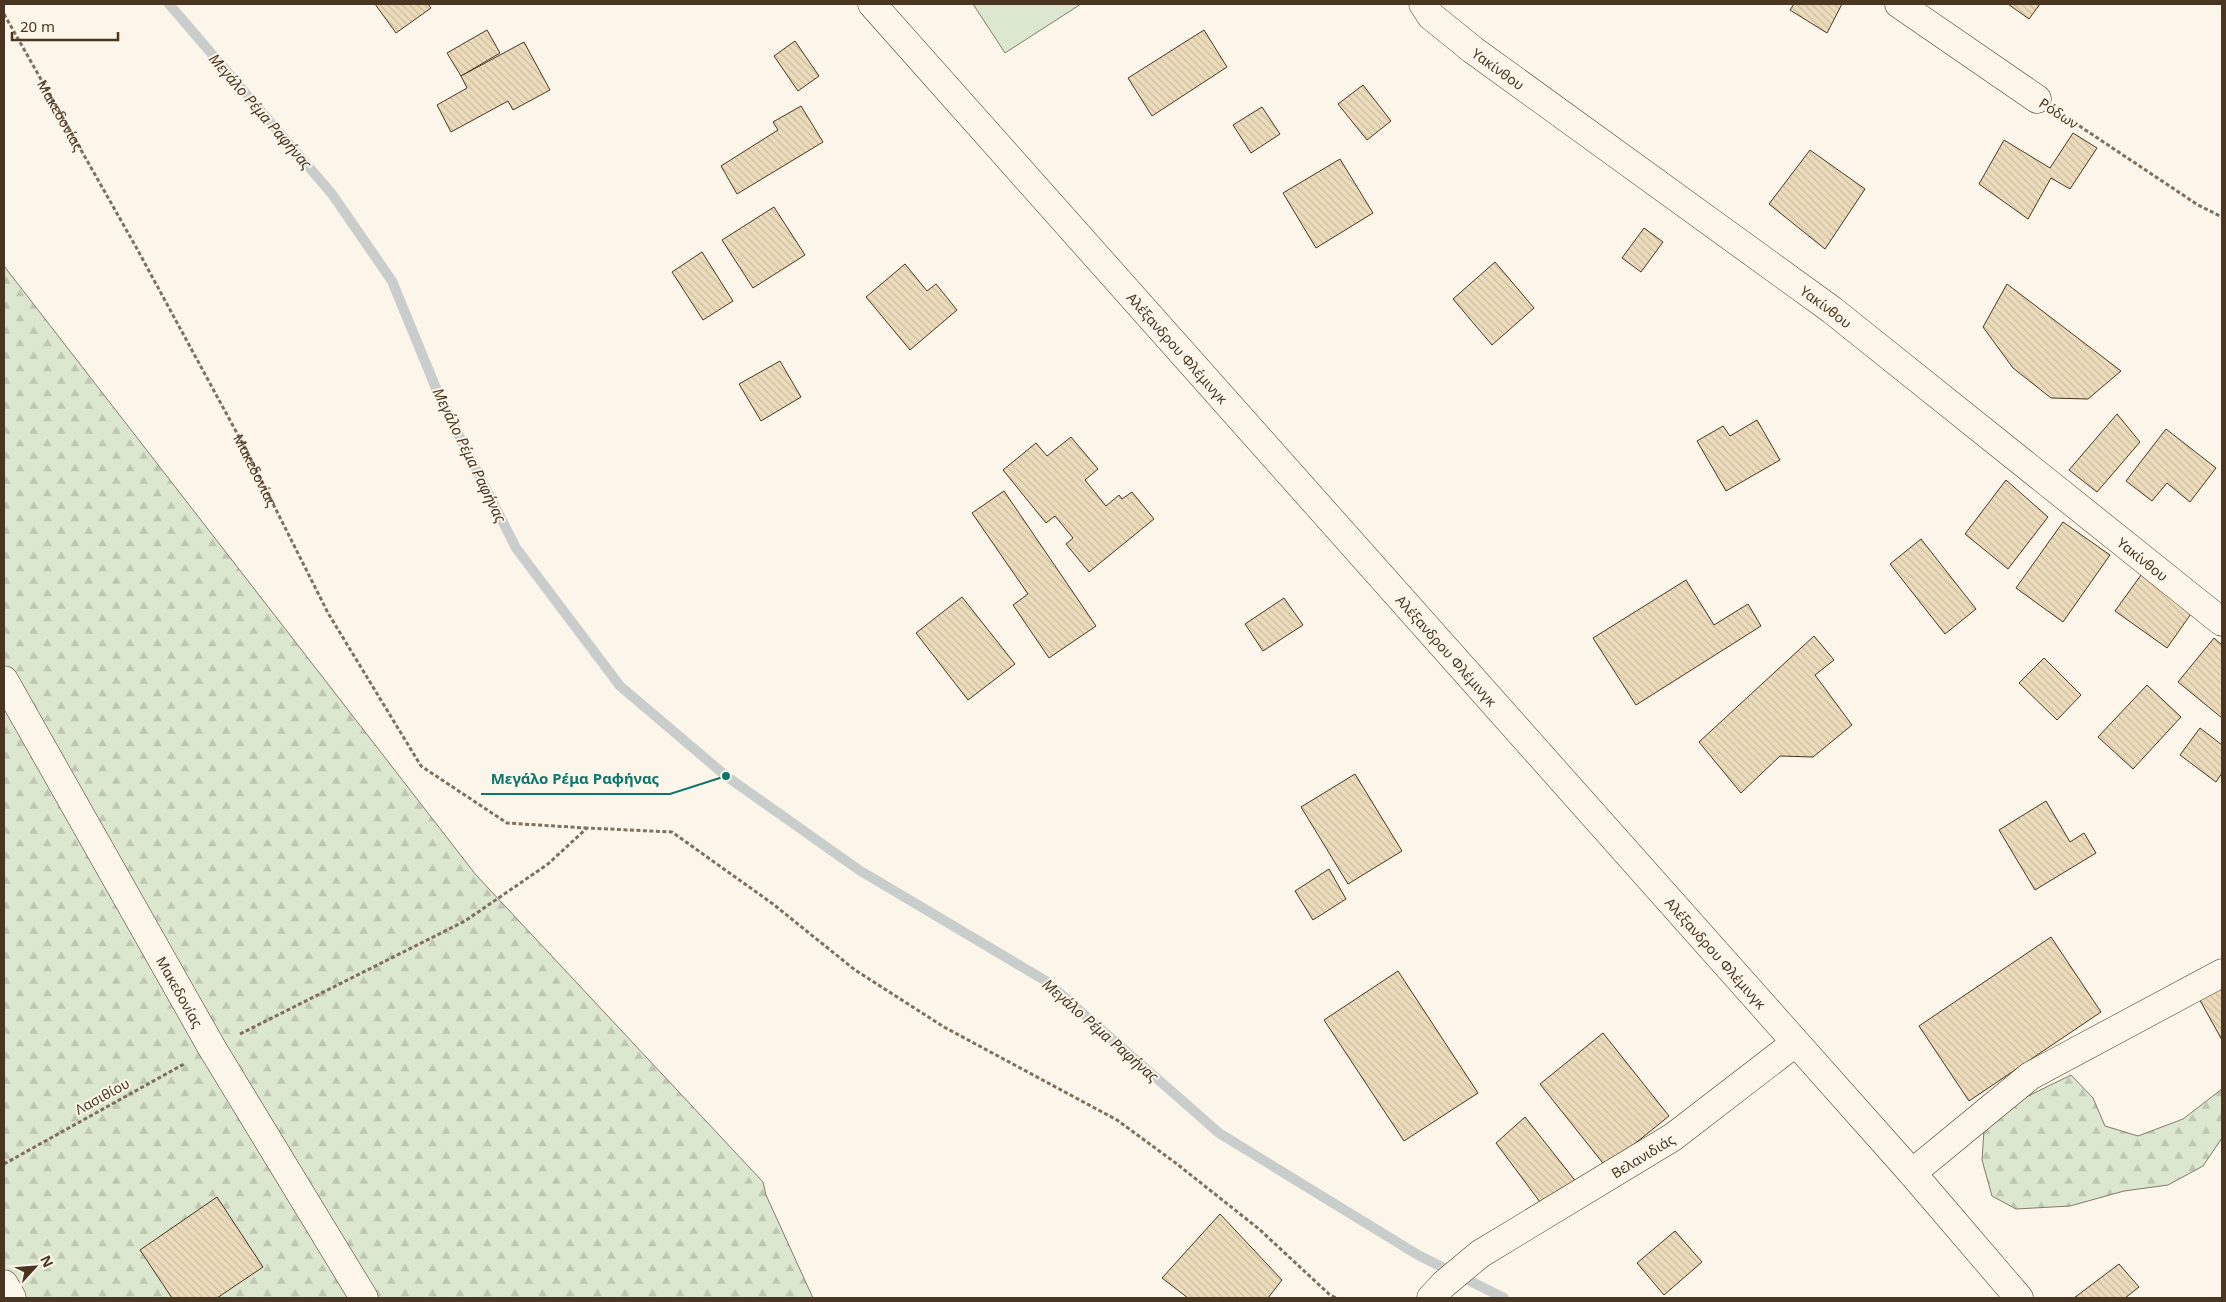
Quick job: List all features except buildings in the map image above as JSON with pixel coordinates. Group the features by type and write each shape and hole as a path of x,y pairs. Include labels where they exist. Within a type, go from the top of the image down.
{"street":[{"name":"Αλέξανδρου Φλέμινγκ","path":"872,4 968,109 1912,1173 2020,1298"},
{"name":"Υακίνθου","path":"1423,4 1431,16 1473,50 1832,310 2222,622"},
{"name":"Ρόδων","path":"1899,4 2037,99"},
{"name":"Μακεδονίας","path":"4,680 212,1048 364,1298"},
{"path":"1912,1173 2030,1076 2222,973"},
{"name":"Βελανιδιάς","path":"1437,1291 1480,1254 1673,1137 1796,1043"},
{"path":"4,1284 12,1298"}],"path":[{"name":"Μακεδονίας","path":"4,14 141,255 245,448 328,613 421,766 507,823 672,832 773,904 855,970 944,1027 1117,1120 1177,1164 1259,1229 1330,1295 1336,1298"},
{"name":"Ρόδων","path":"2037,99 2198,205 2222,218"},
{"name":"Λασιθίου","path":"4,1164 212,1048 465,921 548,864 587,828"},
{"path":"1325,1298 1330,1295"}],"green space":[{"path":"973,4 1081,4 1005,53"},
{"path":"4,266 476,875 763,1182 766,1195 813,1298 4,1298"},
{"path":"2071,1075 2093,1098 2105,1126 2138,1136 2183,1119 2222,1089 2222,1138 2203,1166 2168,1185 2124,1191 2070,1206 2016,1209 1992,1196 1982,1160 1984,1130 2022,1099"}],"waterway":[{"name":"Μεγάλο Ρέμα Ραφήνας","path":"169,4 332,194 392,281 440,398 516,548 620,686 726,776 859,870 1046,981 1219,1133 1418,1255 1504,1298"}],"place":[{"name":"Μεγάλο Ρέμα Ραφήνας","path":"726,776"}]}
